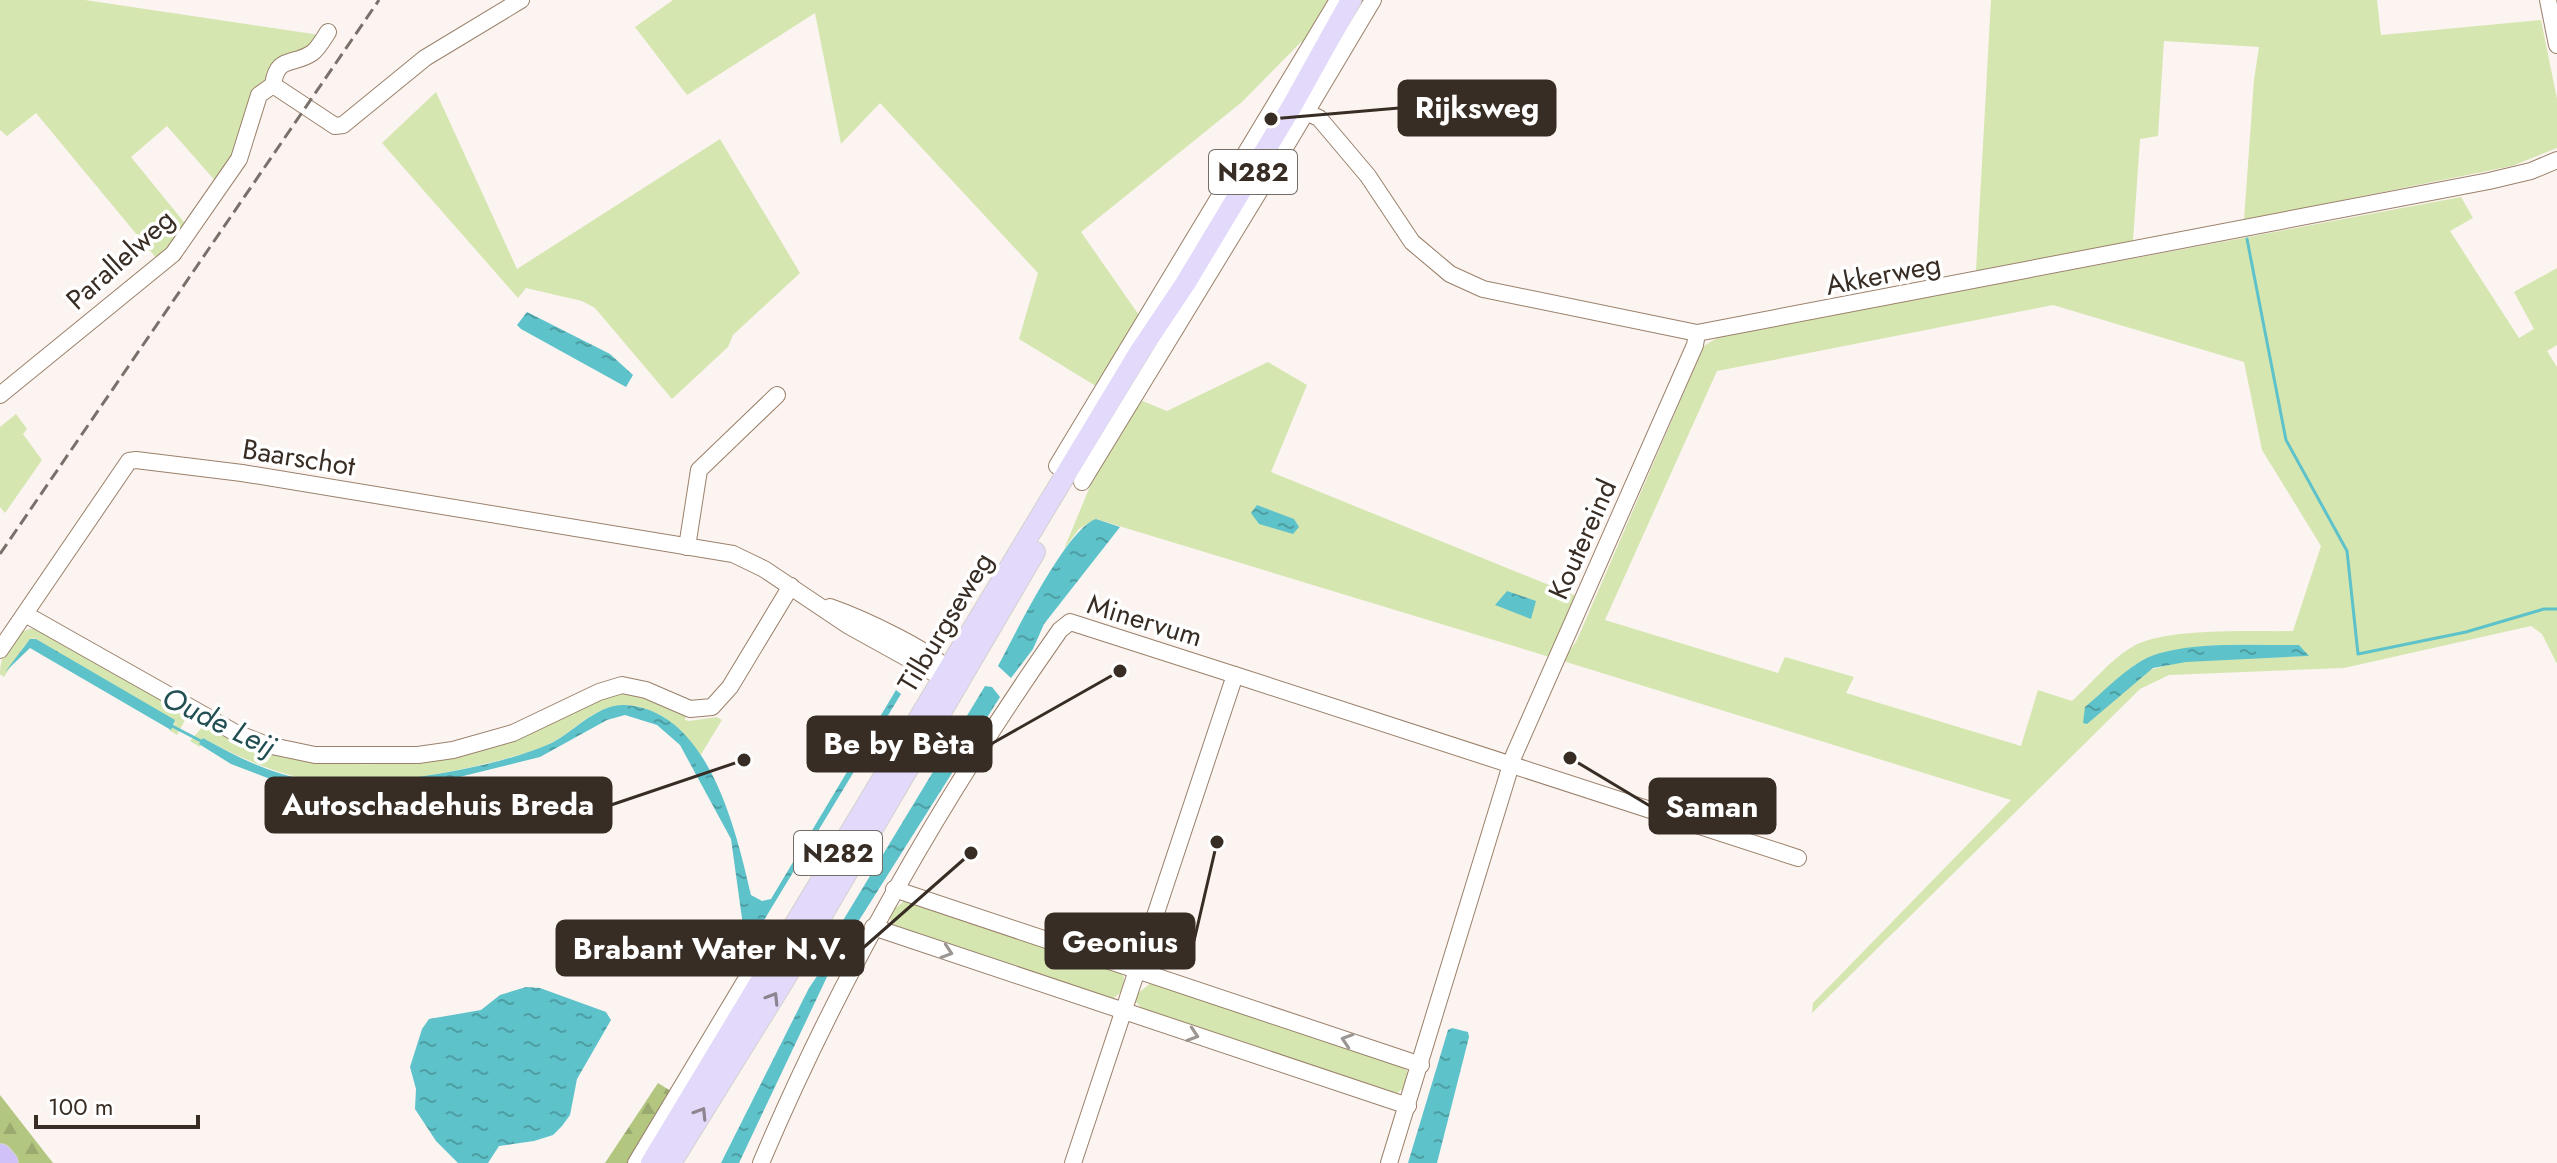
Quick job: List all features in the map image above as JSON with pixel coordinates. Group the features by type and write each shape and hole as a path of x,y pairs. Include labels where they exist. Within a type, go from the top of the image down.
{"highway":[{"path":"0,1156 6,1163"}],"main road":[{"name":"N282","path":"1069,478 1139,351 1191,287 1299,108 1320,61 1360,1"},
{"name":"Tilburgseweg","path":"671,1163 1069,478"},
{"name":"Tilburgseweg","path":"651,1163 951,678"}],"street":[{"path":"273,85 335,126 343,125 425,58 521,0"},
{"path":"1139,351 1338,0"},
{"path":"2548,0 2557,45"},
{"path":"1286,146 1299,108 1360,1"},
{"name":"Parallelweg","path":"0,395 173,254 239,159 259,95 273,85 275,72 283,63 313,53 328,32"},
{"name":"Akkerweg","path":"1299,108 1319,118 1368,176 1412,242 1450,274 1483,289 1697,333 2489,181 2531,171 2557,160"},
{"path":"1069,478 1191,287 1271,172"},
{"name":"Koutereind","path":"1511,765 1695,345 1697,333"},
{"path":"687,547 699,470 777,395"},
{"name":"Baarschot","path":"0,650 129,461 136,460 242,473 733,554 814,601 855,615 951,678"},
{"path":"25,614 215,722 267,745 328,756 418,755 453,750 513,733 599,692 622,685 646,690 690,709 706,710 718,703 730,687 791,586"},
{"name":"Minervum","path":"761,1163 793,1088 894,889 1015,694 1060,630 1070,622 1798,858"},
{"path":"1073,1163 1235,675"},
{"path":"1389,1163 1511,765"},
{"path":"894,889 1421,1065"},
{"path":"873,927 1408,1106"},
{"path":"636,1163 753,968"}],"green space":[{"path":"0,0 85,0 320,35 311,48 285,57 218,184 167,126 131,157 188,227 157,259 36,113 7,136 0,130"},
{"path":"673,0 1333,0 1306,45 1301,42 1242,102 1081,232 1141,318 1099,388 1019,339 1038,273 880,103 841,144 815,13 687,95 635,27"},
{"path":"1991,0 2377,0 2381,35 2541,20 2557,99 2557,148 2512,166 2244,220 2259,47 2164,41 2158,136 2140,139 2133,241 1976,271"},
{"path":"436,92 517,269 720,139 800,273 733,335 728,347 672,399 595,308 582,301 526,288 518,298 382,143"},
{"path":"2461,197 2473,218 2450,231 2519,338 2534,329 2514,292 2557,268 2557,345 2547,351 2557,367 2557,664 2542,634 2531,626 2344,668 2169,675 2140,689 1812,1013 1813,1003 2011,800 1563,661 1577,640 1704,346 1720,336","holes":["2053,305 2244,362 2262,450 2321,546 2293,631 2187,633 2165,636 2132,647 2072,701 2038,690 2021,746 1846,693 1854,677 1785,657 1778,673 1605,620 1717,371","2299,645 2308,656 2198,661 2141,671 2128,670 2145,660 2187,648"]},
{"path":"1268,362 1307,385 1271,472 1576,596 1553,658 1096,519 1079,529 1064,549 1091,484 1140,400 1167,411"},
{"path":"16,414 27,429 23,434 42,460 5,513 0,507 0,427"},
{"path":"35,628 184,713 185,720 177,735 169,730 175,723 34,638 24,646 4,677 0,674 9,644 20,633"},
{"path":"631,692 686,715 685,720 717,717 722,720 700,756 668,720 647,709 623,705 601,710 553,742 519,755 424,776 357,783 304,779 252,762 203,738 200,747 190,741 204,725 282,755 323,762 407,762 490,746 529,732 605,697"},
{"path":"906,900 1119,972 1124,977 1123,990 1112,1000 898,929 890,919 890,912"},
{"path":"1152,982 1403,1067 1408,1072 1407,1085 1395,1095 1144,1011 1136,1002 1137,994"},
{"path":"658,1083 674,1093 629,1163 605,1163"},
{"path":"0,1095 53,1163 12,1163 0,1147"}],"water":[{"path":"527,312 610,354 633,375 626,387 521,329 517,325"},
{"path":"1257,505 1294,519 1299,527 1293,534 1259,524 1251,513"},
{"path":"1096,519 1120,527 1044,624 1033,649 1011,678 998,666 1016,631 1070,542"},
{"path":"1507,591 1536,601 1531,619 1495,605"},
{"path":"30,639 36,639 175,720 171,730 30,648 5,672"},
{"path":"2216,645 2299,645 2309,656 2186,662 2153,668 2087,724 2083,723 2085,707 2131,668 2153,655"},
{"path":"985,686 992,687 1000,697 846,941 833,937"},
{"path":"896,690 901,694 755,935 753,942 757,948 745,940 731,839 680,745 657,725 625,715 607,720 540,757 427,785 341,791 278,782 231,764 199,744 203,738 254,764 309,780 396,780 463,769 523,754 557,740 595,714 615,706 626,705 655,712 678,728 698,751 714,778 737,839 751,895 762,901 771,899"},
{"path":"832,954 834,962 739,1163 721,1163 809,988"},
{"path":"526,987 540,988 606,1012 611,1020 577,1079 570,1115 553,1135 499,1146 488,1163 458,1163 436,1141 415,1109 416,1089 410,1067 422,1029 429,1019 481,1010 500,995"},
{"path":"1448,1030 1468,1032 1469,1037 1437,1163 1408,1163"}],"waterway":[{"path":"2247,239 2286,440 2347,551 2358,654 2466,632 2544,609 2557,609"},
{"name":"Oude Leij","path":"172,726 201,741"}],"railway":[{"path":"0,554 379,0"}],"place":[{"name":"Rijksweg","path":"1271,119"},
{"name":"Be by Bèta","path":"1120,671"},
{"name":"Saman","path":"1570,758"},
{"name":"Autoschadehuis Breda","path":"744,760"},
{"name":"Geonius","path":"1217,842"},
{"name":"Brabant Water N.V.","path":"971,853"}]}
